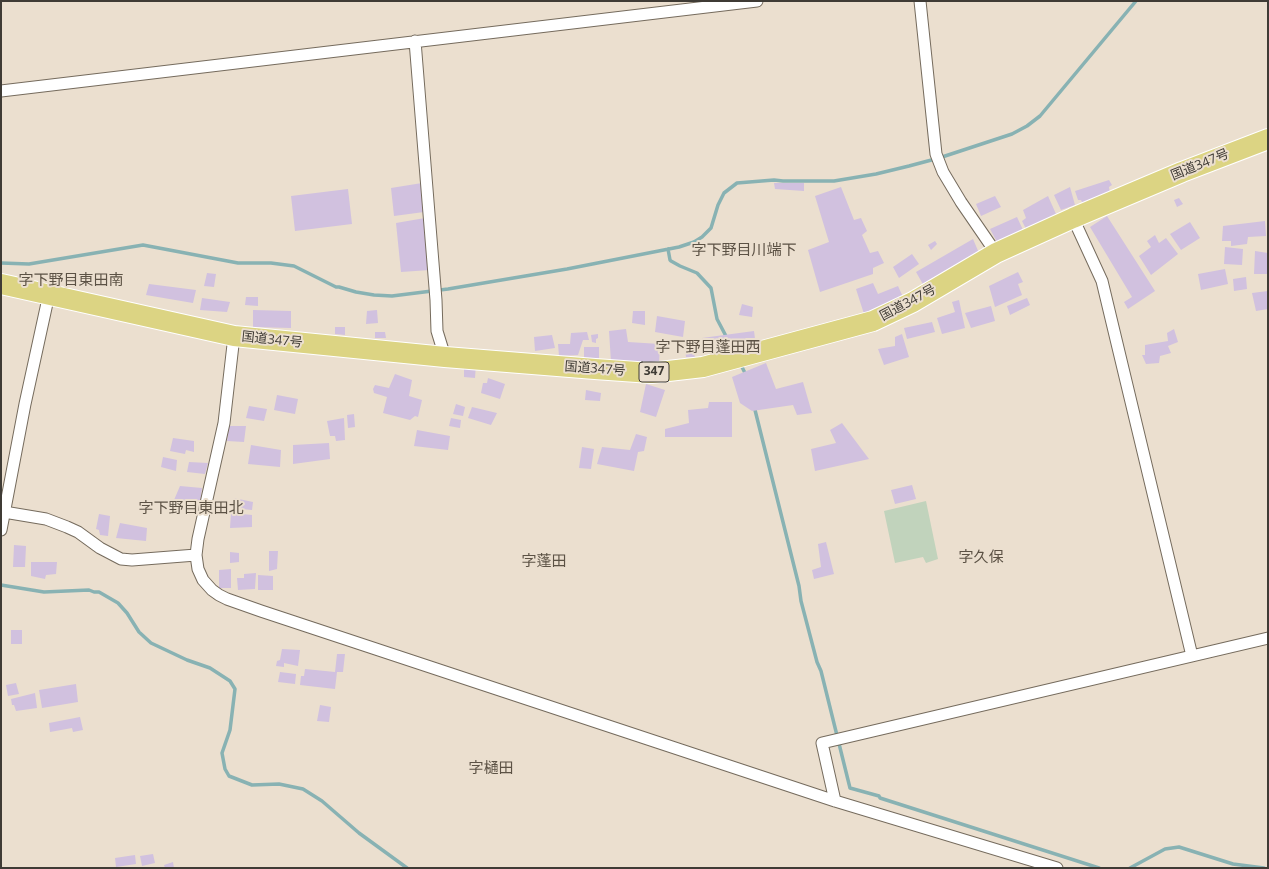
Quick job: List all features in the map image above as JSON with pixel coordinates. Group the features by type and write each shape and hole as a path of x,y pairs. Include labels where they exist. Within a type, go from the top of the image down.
{"highway":[{"name":"国道347号","path":"1,284 234,336 445,357 651,372 703,367 874,321 913,302 996,253 1073,218 1182,172 1268,139"}],"street":[{"path":"1,91 757,1"},
{"path":"920,1 938,159 943,172 996,253"},
{"path":"415,41 436,300 437,331 445,357"},
{"path":"1073,218 1102,281 1192,656"},
{"path":"1,530 25,404 49,294"},
{"path":"234,336 224,423 198,539 196,555 198,569 203,580 212,590 226,599 436,670 835,801 1057,868"},
{"path":"4,512 46,519 67,527 78,532 100,548 121,559 132,560 196,555"},
{"path":"835,801 822,743 1268,638"}],"green space":[{"path":"926,501 938,559 926,563 923,557 895,563 884,511"}],"building":[{"path":"1109,180 1112,185 1109,187 1110,193 1083,204 1081,200 1078,200 1075,191"},
{"path":"422,183 424,212 394,216 391,188"},
{"path":"774,183 804,183 804,191 775,189"},
{"path":"841,187 854,220 861,218 867,231 862,235 870,253 878,251 884,263 873,268 873,274 820,292 808,250 829,242 815,196"},
{"path":"1070,187 1075,205 1061,210 1054,195"},
{"path":"348,189 352,224 295,231 291,196"},
{"path":"995,196 1001,207 981,216 976,204"},
{"path":"1048,196 1056,214 1026,229 1022,221 1026,218 1023,210"},
{"path":"1179,198 1183,204 1177,207 1174,200"},
{"path":"1107,216 1155,291 1128,309 1124,302 1132,297 1090,227"},
{"path":"1017,217 1023,230 997,242 990,229"},
{"path":"425,218 430,270 401,272 396,223"},
{"path":"1265,221 1266,236 1248,237 1247,244 1231,246 1231,241 1222,241 1223,226"},
{"path":"1190,222 1200,238 1181,250 1170,234"},
{"path":"1155,235 1159,243 1166,238 1178,254 1151,275 1139,256 1151,247 1147,241"},
{"path":"973,239 979,253 924,286 916,272"},
{"path":"935,241 937,244 931,250 928,245"},
{"path":"1225,247 1243,249 1242,265 1224,264"},
{"path":"1255,251 1268,253 1268,274 1254,274"},
{"path":"912,254 919,264 899,278 893,267"},
{"path":"1225,269 1228,284 1201,290 1198,274"},
{"path":"1018,272 1023,282 1018,284 1022,295 995,307 989,286"},
{"path":"207,273 216,274 214,287 204,286"},
{"path":"1246,277 1247,289 1234,291 1233,279"},
{"path":"873,283 878,294 898,286 903,297 864,314 856,289"},
{"path":"149,284 196,290 193,303 146,295"},
{"path":"1268,291 1268,309 1256,311 1252,293"},
{"path":"246,297 258,297 258,306 245,305"},
{"path":"202,298 230,302 227,312 200,310"},
{"path":"1027,298 1030,305 1010,315 1007,306"},
{"path":"959,300 965,328 942,334 937,318 955,312 952,302"},
{"path":"742,304 753,307 752,317 739,315"},
{"path":"991,306 995,321 971,328 965,313"},
{"path":"253,310 291,311 291,328 253,327"},
{"path":"377,310 378,323 366,324 367,311"},
{"path":"633,311 645,311 645,325 632,323"},
{"path":"657,316 685,321 683,337 655,332"},
{"path":"932,322 935,332 907,339 904,328"},
{"path":"335,327 345,327 345,335 335,334"},
{"path":"626,329 628,342 660,344 659,364 611,362 609,331"},
{"path":"1174,329 1178,342 1168,346 1171,353 1160,356 1159,363 1146,364 1142,355 1145,355 1145,345 1168,341 1167,333"},
{"path":"754,331 756,346 703,353 702,338"},
{"path":"375,332 385,332 386,338 375,338"},
{"path":"587,332 589,340 583,340 578,355 559,356 558,344 570,344 571,333"},
{"path":"598,334 596,343 592,342 591,335"},
{"path":"902,334 909,357 884,365 878,349 895,346 895,337"},
{"path":"552,335 555,348 535,351 534,337"},
{"path":"584,347 599,347 599,358 584,358"},
{"path":"692,347 695,357 686,357 685,348"},
{"path":"766,363 776,389 803,382 812,413 797,415 793,405 752,411 740,403 732,377"},
{"path":"464,364 476,364 475,378 464,377"},
{"path":"395,374 412,380 409,396 422,400 418,417 415,416 410,420 383,413 387,397 374,393 373,389 375,385 389,388"},
{"path":"488,378 505,384 500,399 481,393 483,383 487,383"},
{"path":"646,384 665,390 656,417 640,412"},
{"path":"586,390 601,393 600,401 585,400"},
{"path":"277,395 298,399 295,414 274,410"},
{"path":"709,402 732,402 732,437 665,437 665,429 689,423 688,410 708,408"},
{"path":"456,404 465,407 463,416 453,414"},
{"path":"249,406 267,409 264,421 246,418"},
{"path":"472,407 497,413 491,425 468,418"},
{"path":"354,414 355,427 348,428 347,415"},
{"path":"344,418 345,440 336,441 335,436 330,436 327,421"},
{"path":"451,418 461,420 460,428 449,426"},
{"path":"842,423 869,459 815,471 811,449 836,443 830,430"},
{"path":"229,426 246,426 244,442 227,441"},
{"path":"417,430 450,436 448,450 414,446"},
{"path":"636,434 647,437 644,451 638,452 634,471 597,464 602,447 630,450"},
{"path":"173,438 194,441 194,452 186,450 185,454 170,451"},
{"path":"329,443 330,459 293,464 293,445"},
{"path":"251,445 281,450 280,467 248,464"},
{"path":"582,447 594,449 591,469 579,468"},
{"path":"163,457 177,460 176,471 161,467"},
{"path":"189,462 208,463 205,474 187,472"},
{"path":"912,485 916,499 895,504 891,490"},
{"path":"180,486 202,488 200,503 174,500"},
{"path":"234,498 253,502 252,510 232,508"},
{"path":"231,513 252,515 252,527 230,528"},
{"path":"99,514 110,516 108,536 100,535 99,530 96,529"},
{"path":"120,523 147,528 146,541 116,538"},
{"path":"826,542 834,574 814,579 812,570 821,567 818,544"},
{"path":"14,545 26,546 25,567 13,567"},
{"path":"269,551 278,551 277,569 269,571"},
{"path":"230,552 239,553 239,562 230,563"},
{"path":"31,562 57,562 56,574 46,575 45,579 31,576"},
{"path":"231,569 231,588 219,588 219,570"},
{"path":"256,573 255,589 238,590 237,578 244,578 244,574"},
{"path":"258,575 273,576 273,590 258,590"},
{"path":"11,630 22,630 22,644 11,644"},
{"path":"282,649 300,650 298,666 284,663 284,667 276,666 277,661 280,660"},
{"path":"337,654 345,654 343,672 337,672 335,689 300,685 301,676 304,676 305,669 335,672"},
{"path":"280,672 296,674 295,684 278,682"},
{"path":"16,683 19,694 8,696 6,685"},
{"path":"76,684 78,702 42,708 39,690"},
{"path":"35,693 37,708 16,711 14,705 12,705 11,699"},
{"path":"320,705 331,707 329,722 317,721"},
{"path":"80,717 83,730 73,732 72,728 50,732 49,723"},
{"path":"153,854 155,863 142,866 140,856"},
{"path":"135,855 136,864 116,867 115,858"},
{"path":"173,862 174,868 165,868 164,865"}],"waterway":[{"path":"1,263 29,264 143,245 238,263 271,263 294,266 336,287 374,295 392,296 448,289 567,269 679,247 694,242 702,237 711,228 718,205 724,193 737,183 774,180 834,181 876,174 939,158 1012,134 1027,126 1040,116 1136,1"},
{"path":"668,249 671,261 697,273 711,288 717,319 727,338"},
{"path":"740,363 746,375"},
{"path":"754,406 799,586 801,601 817,662 821,671 850,788 879,796 880,798 1099,868"},
{"path":"1,585 44,592 89,590 99,592 118,603 127,613 139,632 151,643 187,660 210,668 230,681 235,689 230,730 222,753 225,769 229,776 252,785 279,784 303,789 322,801 359,833 407,868"},
{"path":"1130,868 1165,849 1179,847 1233,864 1264,868"}],"district":[{"name":"字下野目川端下","path":"744,251"},
{"name":"字下野目東田南","path":"71,281"},
{"name":"字下野目蓬田西","path":"708,348"},
{"name":"字下野目東田北","path":"191,509"},
{"name":"字久保","path":"981,558"},
{"name":"字蓬田","path":"544,562"},
{"name":"字樋田","path":"491,769"}]}
